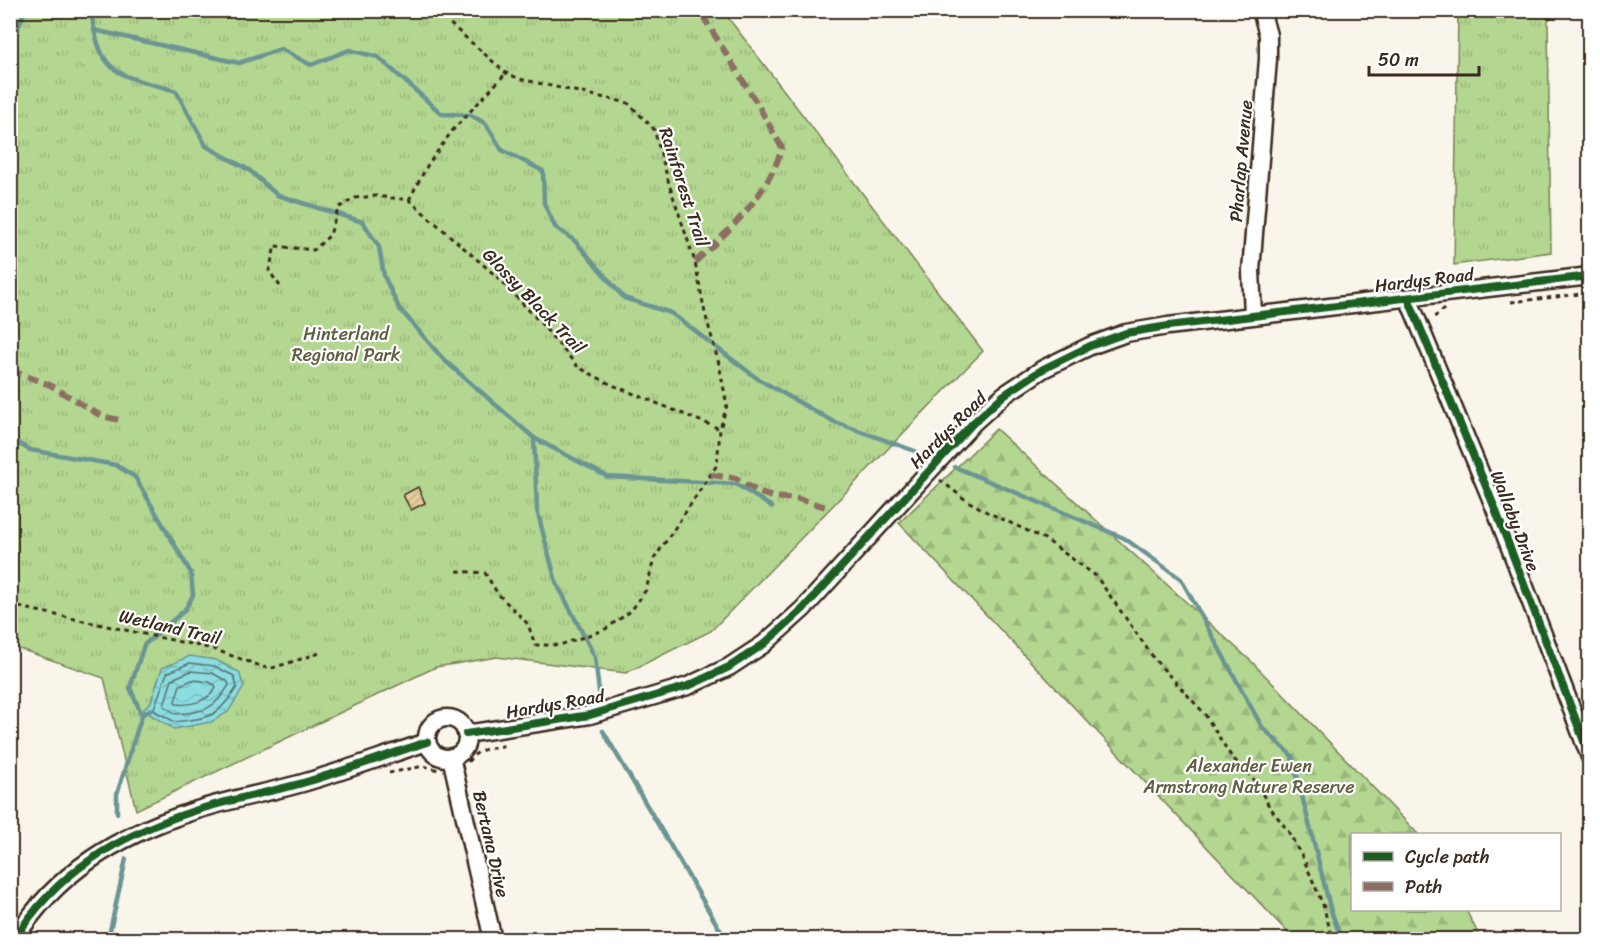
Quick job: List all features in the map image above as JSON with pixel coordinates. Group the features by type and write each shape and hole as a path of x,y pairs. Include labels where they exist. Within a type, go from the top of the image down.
{"street":[{"name":"Pharlap Avenue","path":"1253,315 1251,272 1268,59 1268,35 1261,10"},
{"name":"Hardys Road","path":"466,734 590,715 688,686 729,667 764,644 803,609 973,423 1005,395 1042,369 1080,351 1126,333 1253,315 1590,276"},
{"name":"Wallaby Drive","path":"1408,298 1494,506 1590,757"},
{"path":"442,718 457,720 463,726 467,740 462,751 450,757 436,754 427,742 430,727 442,718"},
{"path":"14,939 59,885 96,854 146,828 193,811 305,782 427,742"},
{"name":"Bertana Drive","path":"450,757 493,939"}],"path":[{"path":"280,286 269,271 275,246 314,250 330,235 338,208 355,198 376,196 409,200 428,166 452,131 506,73"},
{"path":"457,571 485,573 498,594 528,624 535,645 560,645 604,630 631,611 646,590 654,559 717,465 720,429"},
{"path":"928,471 966,500 1045,540 1096,576 1156,661 1204,712 1232,756 1256,782 1269,806 1288,831 1304,860 1323,905 1333,939"},
{"path":"467,767 474,754 518,742"},
{"path":"382,774 424,766 431,766 441,773"}],"green space":[{"name":"Hinterland Regional Park","path":"11,11 723,11 983,351 711,631 626,673 497,657 436,667 136,810 104,678 11,646"},
{"path":"1458,11 1555,11 1548,21 1551,252 1454,265"},
{"name":"Alexander Ewen Armstrong Nature Reserve","path":"996,429 1252,662 1417,833 1351,833 1351,911 1467,911 1481,939 1294,939 899,523"}],"water":[{"path":"190,656 216,660 239,672 244,687 228,712 211,722 174,729 143,710 151,702 162,668"}],"building":[{"path":"418,487 425,503 411,510 403,495"}],"waterway":[{"path":"10,39 15,36 25,10"},
{"path":"91,10 100,49 107,61 115,70 126,76 176,91 206,146 249,170 277,195 363,222 379,247 384,276 399,308 443,359 534,438 608,477 736,484 772,507"},
{"path":"94,30 239,63 281,49 311,65 349,50 378,57 442,114 471,115 486,124 502,150 543,171 544,203 555,227 575,241 624,298 671,313 758,379 832,421 915,451"},
{"path":"534,438 537,510 556,582 595,657 599,692"},
{"path":"10,439 30,450 116,465 135,477 191,573 193,595 185,610 144,645 130,688 142,715"},
{"path":"955,467 1124,538 1181,579 1262,727 1292,756 1331,911 1342,940"},
{"path":"117,813 117,794 142,715 151,709"},
{"path":"603,731 726,940"},
{"path":"110,940 109,935 126,859"}],"marked path":[{"path":"695,262 746,211 767,181 782,148 699,10"},
{"path":"10,370 50,385 101,416 124,421"},
{"path":"711,475 736,478 760,493 773,497 798,499 830,508"}],"cycle path":[{"path":"466,734 590,715 688,686 729,667 764,644 803,609 973,423 1004,395 1043,369 1090,346 1126,333 1168,326 1590,276"},
{"path":"1408,298 1494,506 1590,757"},
{"path":"14,940 49,895 69,876 114,845 138,833 205,807 337,773 427,742"}]}
